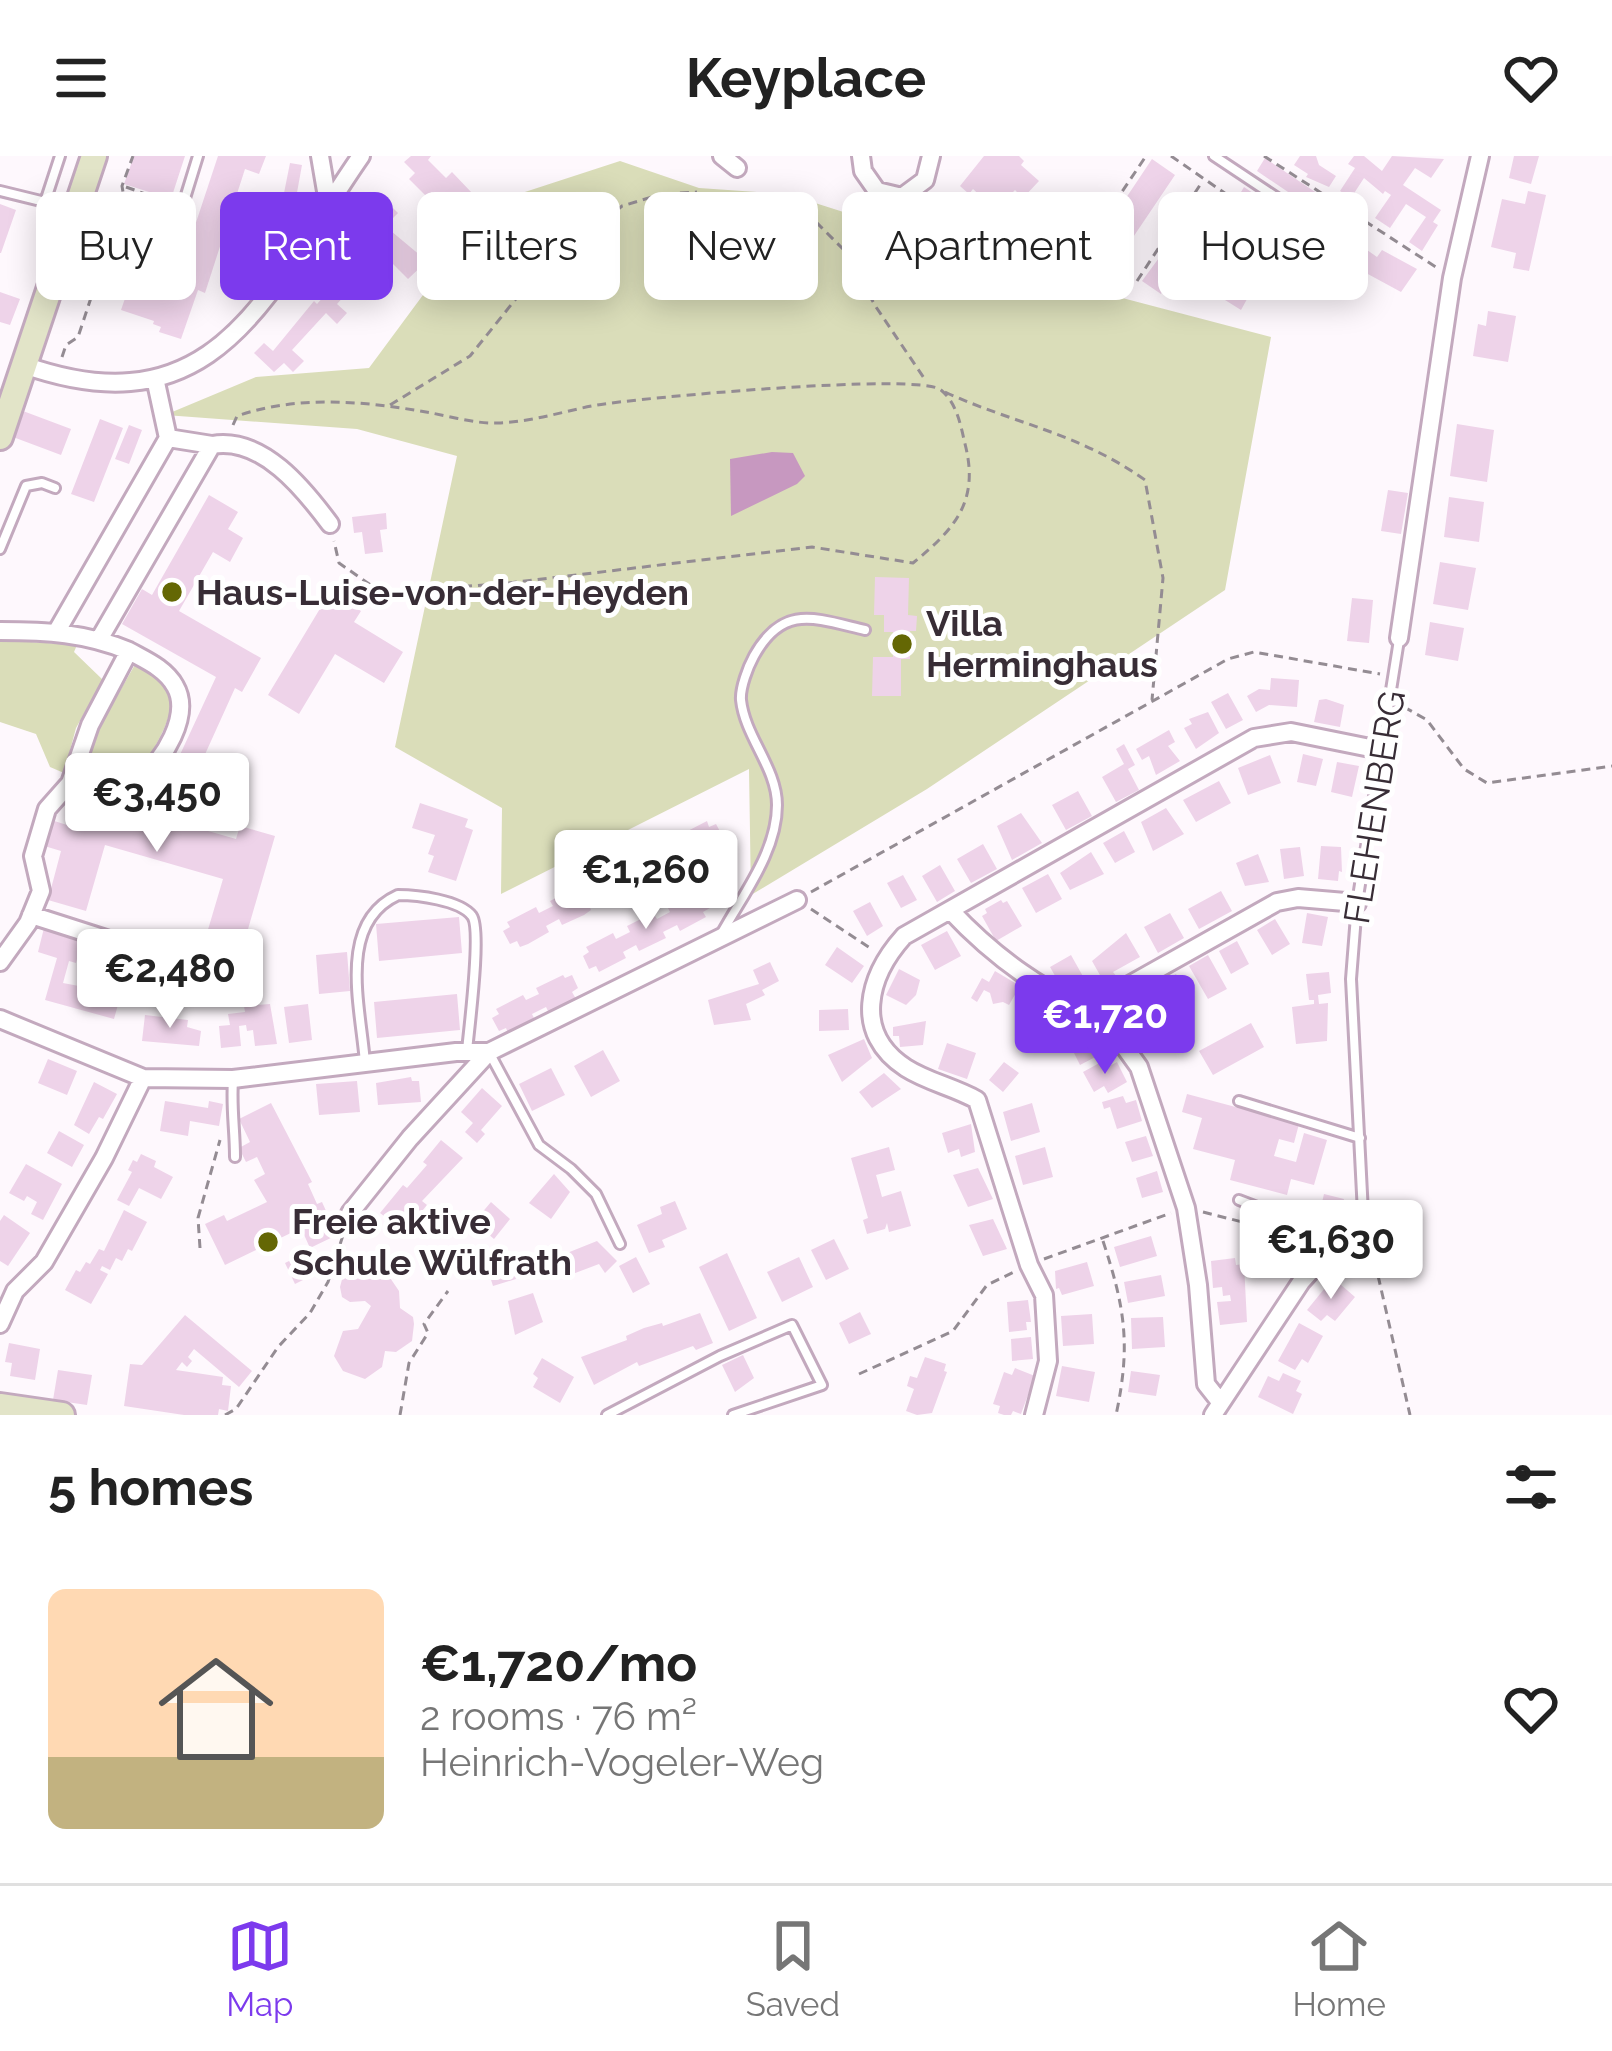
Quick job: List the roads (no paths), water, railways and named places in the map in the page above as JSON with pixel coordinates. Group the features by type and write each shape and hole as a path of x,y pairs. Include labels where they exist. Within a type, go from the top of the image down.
{"main road":[{"path":"82,192 94,156"},
{"path":"0,437 46,300"},
{"path":"0,1406 62,1415"}],"street":[{"path":"319,156 326,192"},
{"path":"336,192 362,156"},
{"path":"861,156 863,171 877,191 902,197 925,180 931,156"},
{"name":"FLEHENBERG","path":"1399,638 1452,278 1480,156"},
{"path":"24,365 56,376 113,385 155,378 200,363 245,326 265,300"},
{"path":"57,631 168,438 155,378"},
{"path":"168,438 259,455 296,479 330,524"},
{"path":"100,638 219,444"},
{"path":"0,631 57,631 100,638 157,666 177,688 180,710 166,751 140,780 78,764"},
{"path":"0,962 32,915 41,891 33,856 47,809 70,783 90,725 129,650"},
{"path":"1034,1415 1048,1361 1044,1295 1029,1264 977,1100 895,1060 874,1026 869,1005 884,958 904,936 1254,739 1292,732 1380,750"},
{"path":"1217,1409 1206,1384 1186,1208 1139,1067 1111,1028 1108,1016 1124,988 1277,902 1298,898 1357,903"},
{"path":"350,1213 489,1052 797,900"},
{"path":"950,910 987,950 1088,1010 1108,1016"},
{"path":"32,915 106,939 92,982"},
{"path":"0,1019 143,1078 233,1079 489,1052"},
{"path":"0,1324 15,1291 44,1262 143,1078"},
{"path":"1217,1409 1301,1282 1363,1213"}],"lane":[{"path":"48,192 60,156"},
{"path":"186,192 199,156"},
{"path":"1214,156 1268,192"},
{"path":"0,191 36,200"},
{"path":"0,549 26,486 42,483 55,488"},
{"path":"720,938 770,847 778,804 741,698 750,664 767,633 789,618 865,630"},
{"name":"FLEHENBERG","path":"1363,1213 1351,979 1357,903 1399,638"},
{"path":"365,1063 357,958 360,938 369,915 398,896 462,908 476,925 467,1052"},
{"path":"489,1052 539,1145 596,1194 620,1244"},
{"path":"233,1079 230,1115 235,1157"},
{"path":"1239,1101 1360,1138"},
{"path":"1239,1200 1299,1223 1328,1253"},
{"path":"608,1415 720,1356 792,1325 822,1385 734,1415"}],"place":[{"name":"Haus-Luise-von-der-Heyden","path":"172,592"},
{"name":"Villa Herminghaus","path":"902,644"},
{"name":"Freie aktive Schule Wülfrath","path":"268,1242"}]}
